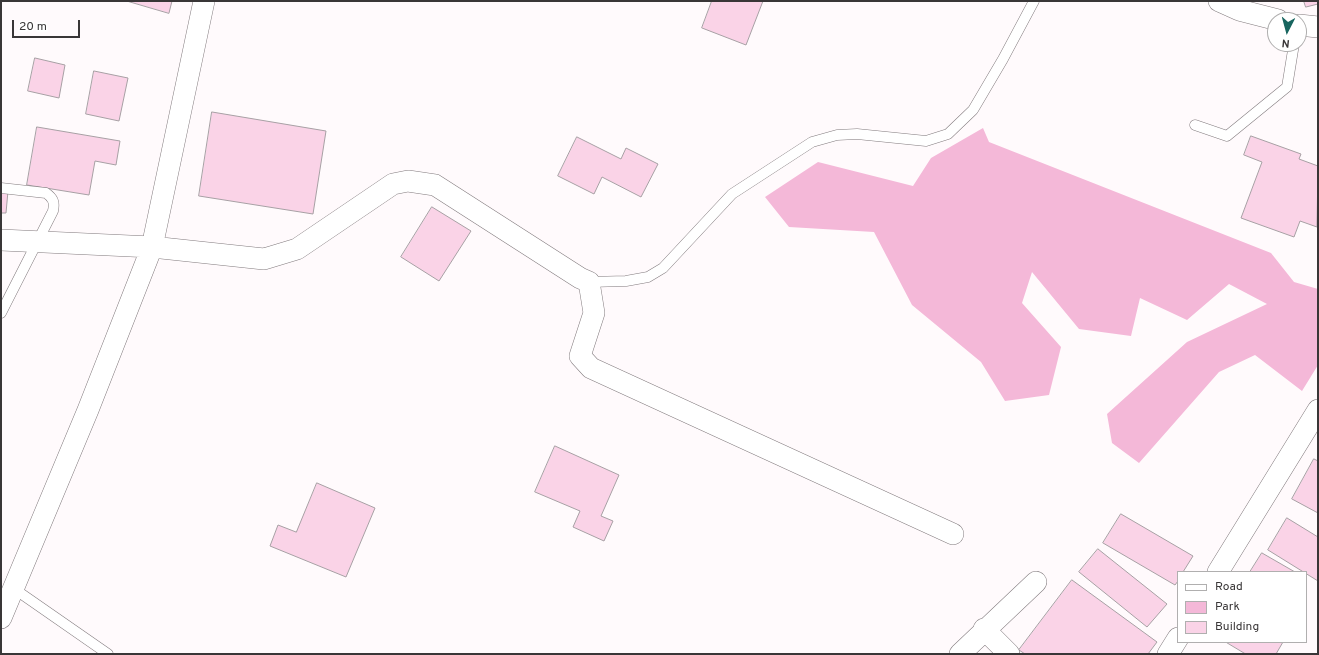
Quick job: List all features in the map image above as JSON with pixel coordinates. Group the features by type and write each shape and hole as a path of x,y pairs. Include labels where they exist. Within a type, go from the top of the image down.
{"street":[{"path":"1,618 88,410 152,247 204,1"},
{"path":"1219,1 1239,10 1267,17"},
{"path":"1307,26 1318,27"},
{"path":"1,240 152,247 264,259 297,249 393,184 408,181 435,185 580,278 589,282 594,313 580,356 591,368 953,534"},
{"path":"1219,571 1318,410"},
{"path":"960,654 984,629 1036,582"},
{"path":"984,629 1009,654"},
{"path":"1168,654 1177,640"}],"lane":[{"path":"589,282 626,281 648,277 663,268 732,194 812,142 837,135 857,134 926,141 948,134 973,110 1003,59 1034,1"},
{"path":"1195,125 1227,136 1287,87 1293,52"},
{"path":"1,188 46,193 52,197 55,204 53,212 1,313"},
{"path":"14,588 108,654"}],"green space":[{"path":"983,128 989,142 1271,253 1294,282 1318,289 1318,365 1302,391 1255,355 1219,372 1139,463 1112,443 1107,414 1187,342 1267,304 1229,284 1187,320 1140,298 1131,336 1079,329 1032,272 1022,303 1061,347 1049,395 1005,401 981,362 912,305 874,232 789,227 765,197 818,162 913,186 931,158"}],"building":[{"path":"127,1 172,1 169,13"},
{"path":"712,1 763,1 746,45 702,28"},
{"path":"1304,1 1318,1 1318,4 1306,7"},
{"path":"35,58 65,65 59,98 28,91"},
{"path":"94,71 128,78 119,121 86,114"},
{"path":"212,112 326,131 313,214 199,196"},
{"path":"37,127 120,141 116,165 95,161 89,195 27,185"},
{"path":"1251,136 1301,154 1299,159 1318,166 1317,227 1300,221 1294,237 1241,218 1262,162 1244,155"},
{"path":"577,137 621,159 626,148 658,164 641,197 602,177 594,194 558,176"},
{"path":"1,190 8,191 6,213 1,213"},
{"path":"432,207 471,231 439,281 401,257"},
{"path":"555,446 619,475 601,516 613,521 604,541 573,527 580,511 535,492"},
{"path":"1314,459 1318,461 1318,513 1292,499"},
{"path":"317,483 375,508 346,577 270,546 278,525 296,532"},
{"path":"1121,514 1193,556 1184,571 1177,571 1177,582 1175,585 1103,543"},
{"path":"1287,518 1318,537 1318,581 1307,574 1307,571 1302,571 1268,550"},
{"path":"1098,549 1167,604 1147,627 1079,572"},
{"path":"1262,553 1293,571 1251,571"},
{"path":"1072,580 1157,642 1148,654 1025,654 1019,650"},
{"path":"1228,643 1282,643 1276,654 1246,654"}]}
